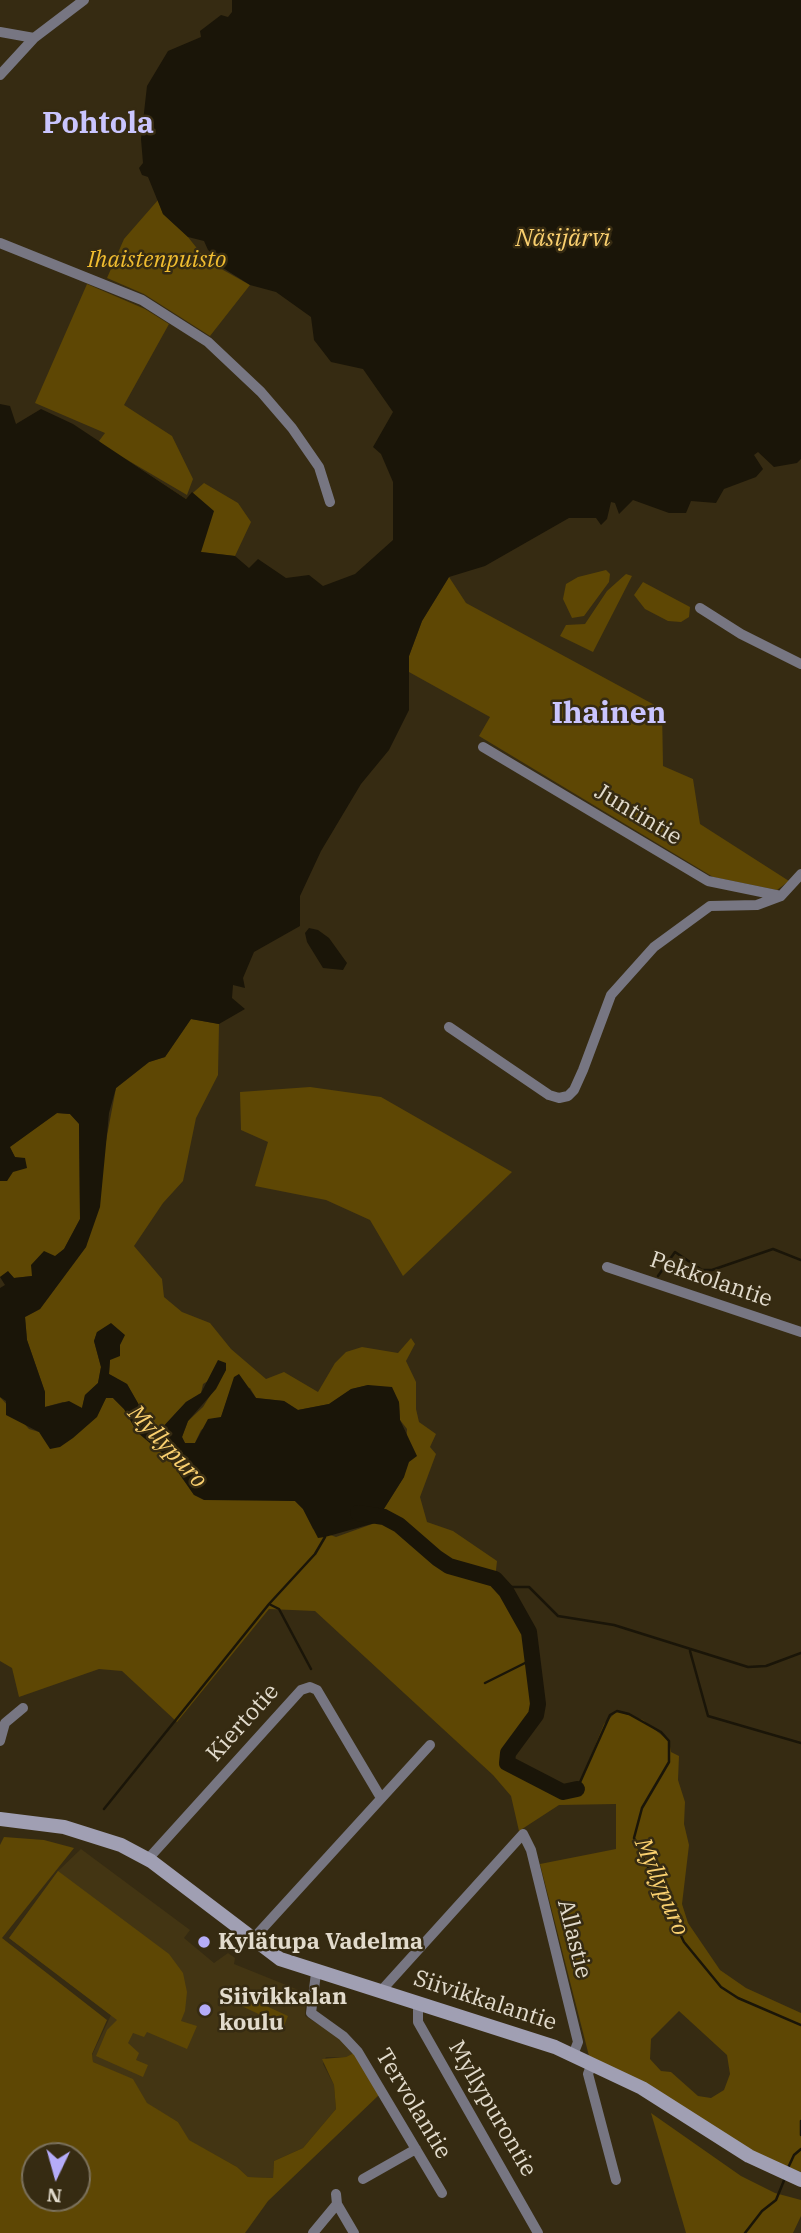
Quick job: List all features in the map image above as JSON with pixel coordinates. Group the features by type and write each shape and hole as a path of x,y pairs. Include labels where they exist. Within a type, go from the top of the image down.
{"main road":[{"name":"Siivikkalantie","path":"0,1819 64,1827 98,1835 148,1859 280,1959 592,2063 642,2088 776,2171 801,2180"}],"street":[{"path":"0,75 34,38 84,0"},
{"path":"0,33 34,38"},
{"path":"0,243 142,300 208,342 261,392 292,428 319,467 330,502"},
{"path":"700,608 741,634 801,664"},
{"name":"Juntintie","path":"483,747 708,881 781,896"},
{"path":"449,1027 549,1095 559,1098 568,1096 575,1090 611,995 654,947 710,906 757,905 781,896 801,874"},
{"name":"Pekkolantie","path":"607,1268 801,1332"},
{"name":"Kiertotie","path":"148,1859 301,1690 310,1687 317,1690 381,1798"},
{"path":"0,1741 5,1723 23,1709"},
{"path":"252,1940 430,1745"},
{"name":"Allastie","path":"380,1992 523,1834 531,1850 578,2042 573,2055"},
{"name":"Tervolantie","path":"316,1973 311,2013 343,2036 358,2052 442,2193"},
{"name":"Myllypurontie","path":"418,2004 418,2022 538,2233"},
{"path":"592,2063 587,2074 616,2180"},
{"path":"363,2179 416,2149"},
{"path":"313,2233 336,2199 354,2233"}],"shaded area":[{"name":"Siivikkalan koulu","path":"81,1849 190,1930 184,1938 214,1963 228,1953 235,1958 234,1964 306,1993 305,2016 336,2035 354,2053 346,2057 326,2057 323,2064 334,2085 336,2109 303,2148 274,2161 273,2178 248,2177 237,2167 188,2140 178,2122 147,2104 133,2080 93,2062 92,2055 111,2015 9,1938 58,1871"}],"green space":[{"name":"Ihaistenpuisto","path":"158,200 163,214 188,237 207,261 250,285 210,336 144,294 107,278 124,239"},
{"path":"87,284 145,309 169,324 124,405 172,436 193,479 187,495 124,458 186,499 204,483 238,503 251,522 235,556 201,552 99,441 105,433 35,403"},
{"path":"606,570 610,574 609,582 584,616 572,618 563,599 566,584 578,577"},
{"path":"626,574 632,576 593,652 560,636 566,625 585,624 607,591"},
{"path":"449,577 466,603 662,709 663,766 693,779 700,824 789,881 777,890 713,877 479,736 490,717 409,672 409,656 422,621"},
{"path":"643,582 690,607 689,617 681,622 668,621 645,609 634,595"},
{"path":"191,1019 219,1024 218,1075 196,1118 183,1181 163,1203 134,1246 162,1279 164,1297 182,1312 210,1323 231,1349 266,1379 284,1372 318,1392 335,1363 346,1352 362,1347 398,1353 411,1338 415,1344 406,1361 416,1382 419,1422 436,1434 430,1447 436,1454 420,1497 427,1522 453,1531 497,1561 495,1579 506,1591 529,1632 538,1704 536,1715 508,1753 507,1763 563,1792 577,1789 604,1724 617,1711 643,1720 669,1741 671,1752 679,1756 678,1780 685,1802 684,1824 689,1845 682,1904 688,1923 720,1970 746,1988 801,2013 801,2172 750,2152 589,2056 540,1864 616,1849 616,1804 559,1805 519,1831 511,1796 493,1775 315,1611 269,1609 177,1722 122,1671 99,1669 19,1697 12,1668 0,1661 0,1397 29,1429 39,1432 96,1417 106,1398 113,1398 124,1409 137,1432 169,1459 194,1495 295,1501 303,1509 313,1529 336,1537 375,1523 404,1477 407,1429 400,1420 399,1402 368,1385 352,1389 329,1404 298,1410 284,1401 256,1398 250,1388 232,1386 221,1417 201,1430 195,1443 185,1443 182,1437 188,1421 203,1407 226,1370 203,1384 201,1393 186,1402 161,1429 147,1419 127,1384 109,1374 110,1360 97,1332 94,1341 101,1367 98,1383 85,1395 82,1408 63,1402 45,1407 45,1392 27,1340 25,1317 40,1309 86,1247 116,1088 149,1062 165,1057","holes":["679,2011 727,2055 730,2074 724,2090 711,2098 698,2096 671,2072 661,2071 650,2059 651,2039"]},
{"path":"310,1087 381,1097 512,1172 403,1276 370,1220 326,1200 255,1186 268,1142 241,1130 240,1092"},
{"path":"57,1113 70,1114 79,1123 80,1219 64,1249 32,1276 14,1278 8,1272 0,1277 0,1181 7,1181 15,1157 9,1147"},
{"path":"4,1837 44,1840 74,1848 2,1938 107,2020 92,2054 93,2062 133,2079 147,2103 178,2122 189,2140 237,2167 248,2177 273,2178 274,2161 303,2148 336,2109 334,2085 322,2059 346,2057 354,2053 379,2095 268,2201 245,2233 0,2233 0,1845"},
{"path":"58,1871 169,1954 183,1973 187,1992 181,2021 197,2026 187,2049 147,2032 144,2037 133,2033 128,2043 139,2053 136,2060 148,2065 143,2077 96,2056 107,2030 117,2020 9,1938"},
{"path":"236,1992 288,2016 284,2026 231,2001"},
{"path":"651,2113 741,2176 775,2193 801,2200 801,2216 793,2233 686,2233"}],"water":[{"name":"Näsijärvi","path":"232,0 801,0 801,459 797,463 774,467 758,452 754,455 763,469 756,477 724,489 716,503 691,501 686,513 669,513 633,500 619,514 615,503 611,502 607,519 601,525 596,518 569,518 485,566 449,577 422,621 409,656 409,710 389,750 361,784 321,851 300,896 300,926 254,952 243,978 245,988 233,985 232,998 245,1009 219,1024 191,1019 165,1057 149,1062 116,1088 109,1113 100,1207 86,1247 40,1309 25,1317 27,1340 45,1392 45,1407 69,1401 82,1408 85,1395 98,1383 101,1367 94,1341 97,1332 111,1323 125,1335 120,1345 120,1356 110,1360 109,1374 127,1384 147,1419 161,1429 186,1402 201,1393 218,1360 226,1363 226,1370 216,1389 188,1421 182,1437 185,1443 195,1443 208,1419 221,1417 234,1377 239,1374 256,1398 284,1401 298,1410 329,1404 351,1389 368,1385 392,1387 399,1402 400,1420 417,1456 409,1462 404,1477 375,1523 318,1538 303,1509 295,1501 204,1500 194,1495 169,1459 137,1432 124,1409 113,1398 106,1398 97,1417 73,1438 60,1447 50,1449 39,1432 6,1415 6,1401 0,1397 0,1288 5,1285 0,1277 8,1271 14,1278 32,1276 31,1265 44,1251 55,1256 64,1249 80,1219 79,1124 70,1114 57,1113 10,1147 15,1157 25,1158 27,1168 13,1172 7,1181 0,1181 0,404 10,406 16,424 41,409 73,424 186,499 192,492 214,511 201,552 235,556 249,568 258,559 286,578 309,575 323,586 355,574 393,540 393,482 381,454 373,447 393,412 363,369 331,362 314,340 311,317 276,292 250,285 223,268 222,261 208,250 204,241 188,237 163,214 148,177 142,175 139,168 143,163 141,139 147,86 168,51 201,37 200,31 221,15 228,17 232,12"},
{"path":"309,928 318,930 329,938 347,963 343,970 323,968 307,942 305,933"}],"waterway":[{"path":"658,1276 675,1252 702,1270 712,1270 773,1249 801,1260"},
{"name":"Myllypuro","path":"358,1513 384,1517 399,1525 449,1566 495,1579 506,1591 529,1632 538,1704 536,1715 508,1753 507,1763 563,1792 577,1789"},
{"path":"104,1809 269,1604 315,1554 325,1537"},
{"path":"503,1587 529,1587 558,1616 614,1625 748,1667 766,1666 801,1653"},
{"path":"269,1604 279,1609 311,1669"},
{"path":"690,1651 708,1716 801,1743"},
{"path":"485,1683 533,1659"},
{"name":"Myllypuro","path":"577,1789 610,1715 617,1711 629,1714 661,1732 669,1741 669,1762 642,1808 634,1838 684,1942 721,1987 738,1998 801,2025"},
{"name":"Myllypuro","path":"801,2121 801,2135"},
{"name":"Myllypuro","path":"788,2168 794,2155 801,2149"},
{"name":"Myllypuro","path":"745,2233 762,2211 776,2200 785,2178"}],"place":[{"name":"Kylätupa Vadelma","path":"204,1942"},
{"name":"Siivikkalan koulu","path":"205,2010"}],"district":[{"name":"Pohtola","path":"98,124"},
{"name":"Ihainen","path":"609,714"}]}
